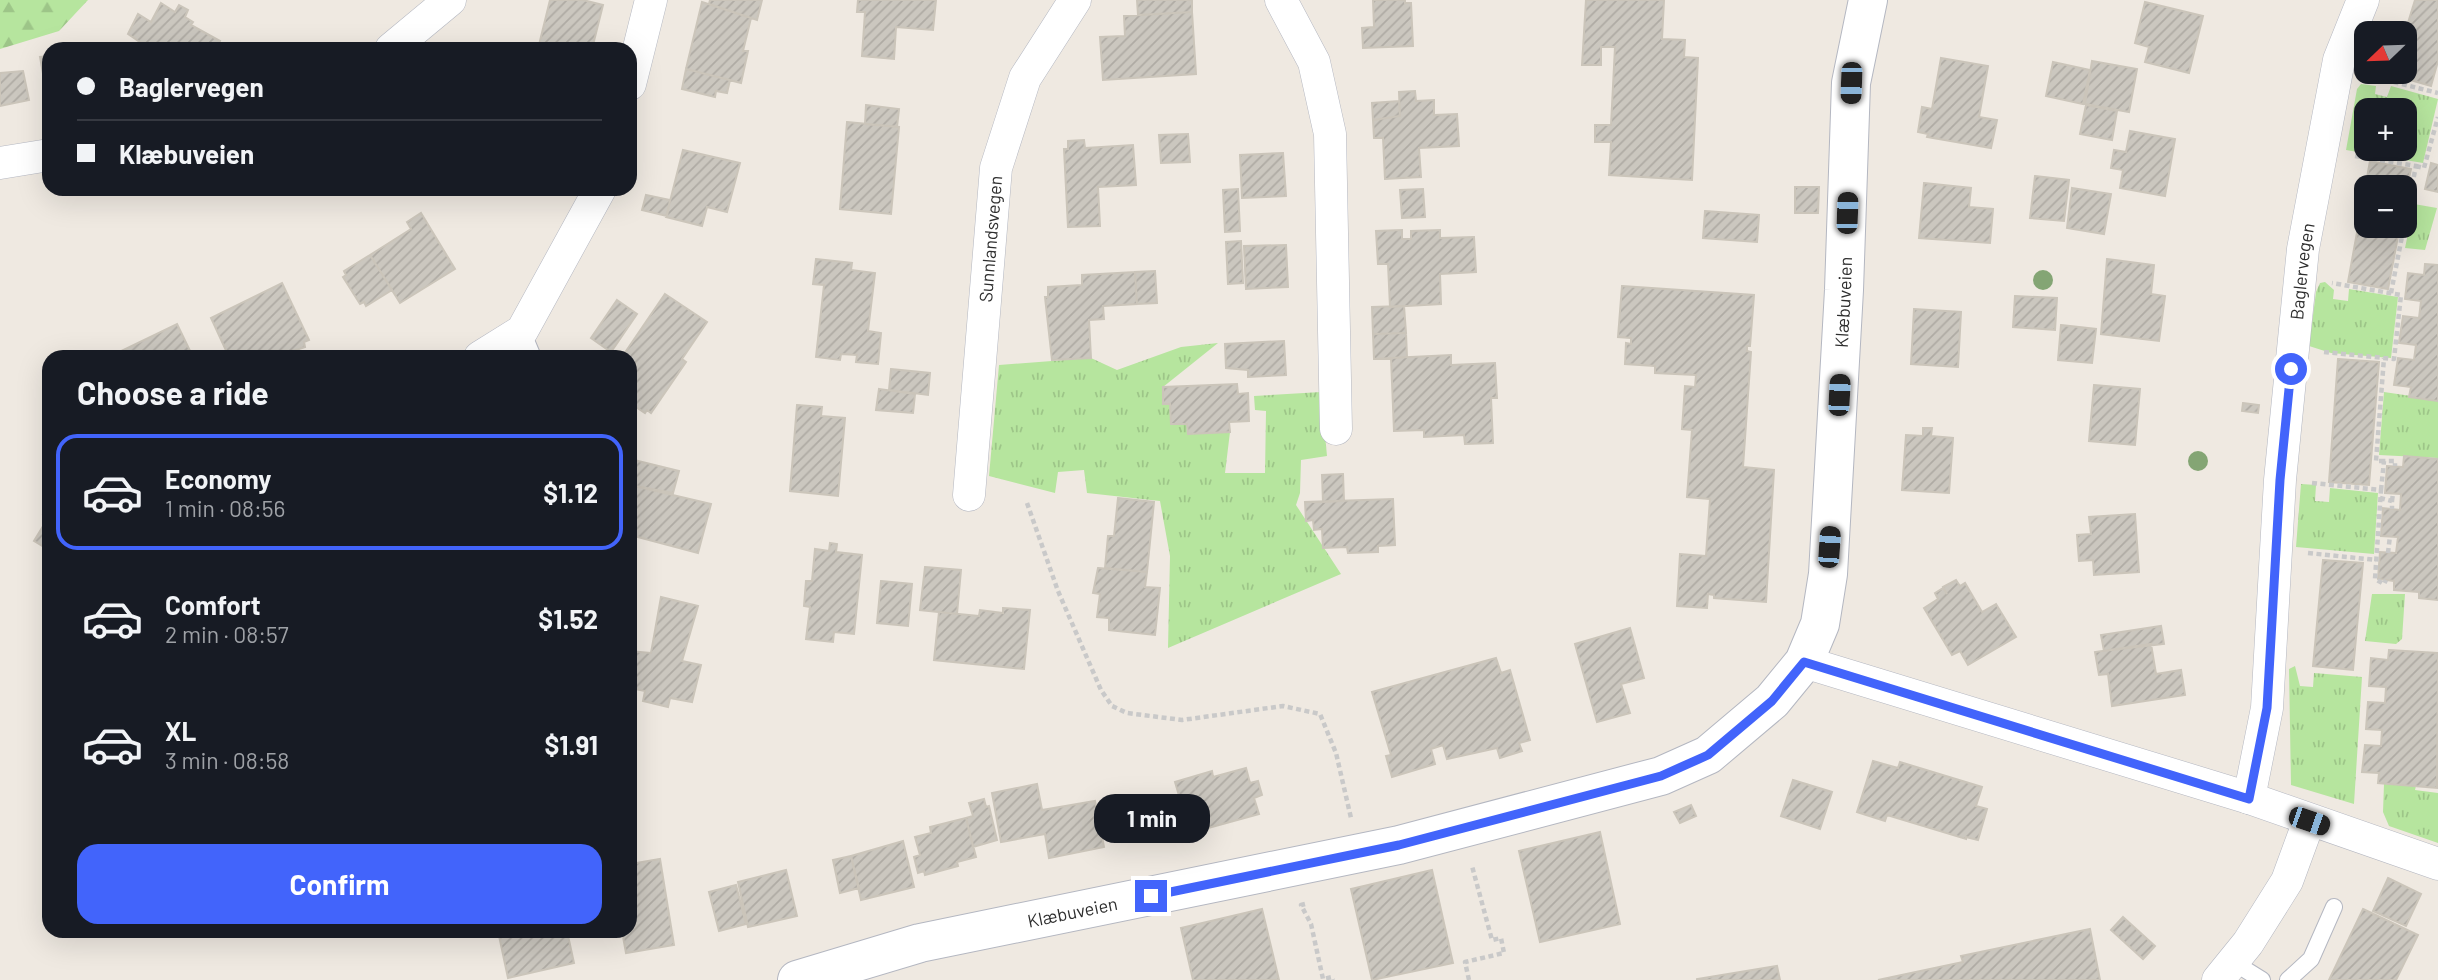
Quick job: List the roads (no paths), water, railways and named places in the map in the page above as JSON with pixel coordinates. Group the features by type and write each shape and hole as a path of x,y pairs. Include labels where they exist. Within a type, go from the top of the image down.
{"street":[{"path":"399,42 450,0"},
{"path":"637,55 650,0"},
{"name":"Sunnlandsvegen","path":"969,495 996,168 1025,78 1075,0"},
{"path":"1281,0 1314,62 1330,134 1336,429"},
{"name":"Klæbuveien","path":"797,980 920,943 1359,853 1661,776 1708,755 1772,701 1804,662 1819,624 1828,574 1843,326 1851,83 1868,0"},
{"name":"Baglervegen","path":"2249,799 2267,708 2280,480 2300,277 2338,68 2363,0"},
{"path":"0,163 42,156"},
{"path":"505,350 527,344 597,196"},
{"path":"1804,662 2249,799 2438,864"},
{"path":"2226,971 2287,881 2309,821"}],"lane":[{"path":"2288,980 2311,959 2334,906"},
{"path":"2226,971 2262,980"}]}
